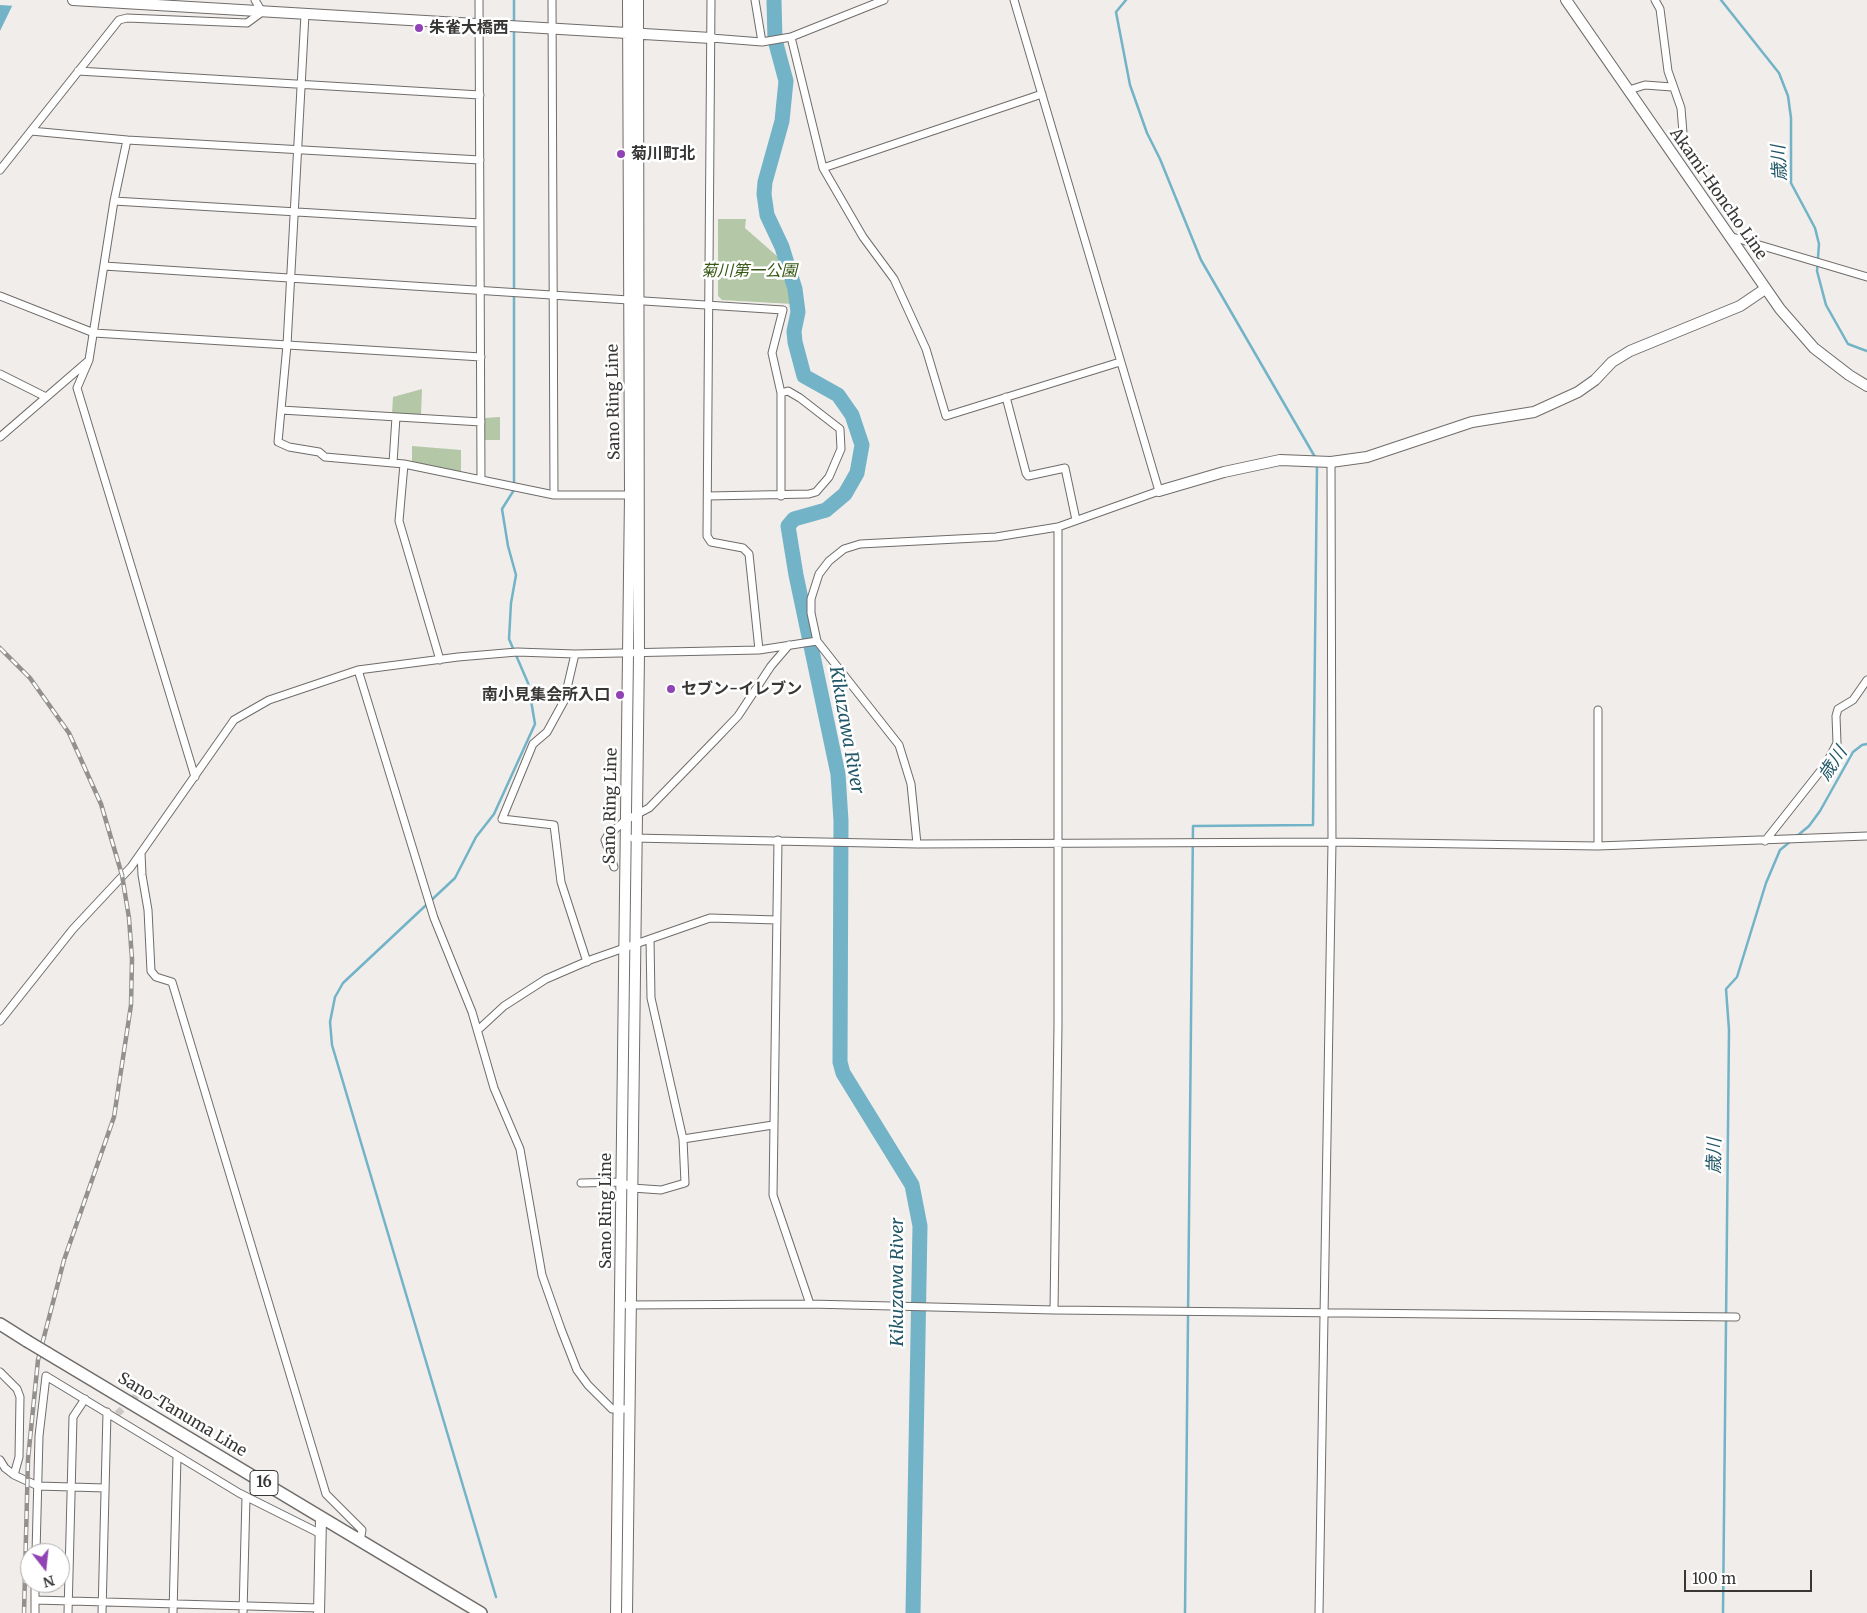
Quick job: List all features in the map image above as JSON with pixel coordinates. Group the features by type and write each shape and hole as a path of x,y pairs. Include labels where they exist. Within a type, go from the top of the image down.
{"main road":[{"path":"73,0 633,35 711,38"},
{"name":"Sano Ring Line","path":"626,1305 622,1182 625,838 633,653 640,299 633,35 628,0"},
{"name":"Sano Ring Line","path":"635,495 628,299 633,35 638,0"},
{"name":"Akami-Honcho Line","path":"1566,0 1765,289 1796,329 1814,348 1849,375 1867,386"},
{"path":"1160,491 1224,472 1280,460 1331,462 1367,457 1472,422 1534,412 1578,392 1594,380 1612,362 1630,351 1740,306 1765,289"},
{"name":"Sano Ring Line","path":"616,1613 626,1305 632,1188 637,838 633,653"},
{"name":"Sano-Tanuma Line","path":"0,1324 481,1613"},
{"name":"Sano Ring Line","path":"624,1409 627,1613"},
{"path":"320,1611 321,1518"}],"street":[{"path":"0,170 118,20 126,18 247,23 262,12 255,0"},
{"path":"479,0 481,480"},
{"path":"552,0 554,495"},
{"path":"711,0 708,540 720,545 743,548 749,554 759,650"},
{"path":"755,0 762,42"},
{"path":"711,38 762,42 791,37 884,0"},
{"path":"917,844 911,784 899,745 818,641 811,613 811,599 814,584 829,561 844,549 860,544 996,537 1058,528 1160,491 1120,362 1014,0"},
{"path":"1655,0 1660,9 1672,87 1681,108 1682,132"},
{"path":"305,14 287,345 278,442 289,447 319,452 325,457 404,464 554,495 635,495"},
{"path":"791,37 823,168 862,237 894,279 926,349 946,416 1120,362"},
{"path":"78,71 480,95"},
{"path":"1629,90 1645,85 1672,87"},
{"path":"823,168 1042,94"},
{"path":"31,131 127,140 480,160"},
{"path":"127,140 114,201 89,360 77,388 195,777"},
{"path":"114,201 480,223"},
{"path":"1728,236 1867,277"},
{"path":"104,266 640,299 783,310 772,353 781,393 781,496"},
{"path":"0,296 94,333 481,357"},
{"path":"0,437 89,360"},
{"path":"0,374 46,397"},
{"path":"708,496 781,496 816,492 829,478 841,449 840,430 800,398 788,391 781,393"},
{"path":"1006,397 1026,473 1028,476 1065,468 1076,520"},
{"path":"281,410 481,422"},
{"path":"393,463 396,417"},
{"path":"1319,1613 1332,842 1331,462"},
{"path":"404,464 399,521 440,660"},
{"path":"1054,1310 1058,1024 1058,528"},
{"path":"0,1021 73,929 131,867 234,720 246,711 269,700 358,670 440,660 517,652 576,654 759,650 818,641"},
{"path":"614,867 605,840 626,820 648,808 738,716 771,666 790,645"},
{"path":"576,654 564,701 547,732 533,744 502,819 554,825 561,882 587,962"},
{"path":"358,670 434,918 478,1030 494,1088 520,1149 542,1276 561,1330 577,1370 588,1385 612,1409 624,1409"},
{"path":"1765,841 1826,764 1837,743 1836,716 1838,709 1853,700 1867,680"},
{"path":"1598,710 1598,846"},
{"path":"625,838 917,844 1332,842 1598,846 1867,836"},
{"path":"778,840 773,1195 810,1304"},
{"path":"141,853 148,910 151,971 156,977 172,982 326,1494 362,1530 360,1542"},
{"path":"478,1030 504,1006 546,979 624,948 710,918 777,920"},
{"path":"581,1183 622,1182 632,1188 661,1190 685,1183 683,1138 651,998 650,939"},
{"path":"683,1138 773,1125"},
{"path":"626,1305 810,1304 1054,1310 1736,1317"},
{"path":"0,1372 17,1389 20,1397 19,1457 14,1475"},
{"path":"36,1543 39,1436 46,1376 246,1497 321,1534"},
{"path":"68,1613 73,1417 85,1399"},
{"path":"102,1613 107,1412"},
{"path":"173,1613 177,1456"},
{"path":"0,1460 5,1468 14,1475 38,1486 105,1488"},
{"path":"243,1610 246,1497"},
{"path":"34,1613 35,1593"},
{"path":"35,1600 173,1604 243,1610 320,1611"}],"green space":[{"name":"菊川第一公園","path":"718,219 746,219 745,228 786,264 793,287 793,304 722,300 718,296"},
{"path":"422,389 421,415 392,414 393,397"},
{"path":"500,417 500,440 484,440 484,418"},
{"path":"412,446 461,450 461,473 412,462"}],"water":[{"path":"0,0 15,0 0,31"}],"pier":[{"path":"0,0 17,0 15,6 0,5"}],"waterway":[{"path":"514,0 514,24"},
{"name":"Kikuzawa River","path":"774,0 775,40 786,81 782,121 765,182 764,194 767,215 782,247 795,289 798,312 794,331 795,342 804,376 838,395 852,415 862,445 857,473 845,494 826,510 794,519 788,526 796,575 838,774 841,821 840,1062 843,1073 912,1185 920,1226 913,1613"},
{"path":"1126,0 1116,12 1130,85 1147,133 1160,159 1201,260 1315,457"},
{"name":"歳川","path":"1721,0 1779,73 1788,96 1791,118 1791,183 1815,228 1819,244 1817,271 1826,305 1848,344 1867,351"},
{"path":"496,1597 332,1045 330,1022 335,997 343,983 455,878 476,837 494,814 535,724 528,683 509,639 511,603 516,575 508,546 502,509 514,490 514,30"},
{"path":"1185,1613 1193,826 1313,825 1317,465"},
{"name":"歳川","path":"1797,836 1809,826 1820,811 1853,752 1862,745 1867,744"},
{"name":"歳川","path":"1723,1613 1729,1030 1726,989 1737,977 1766,883 1780,850 1791,841"}],"tunnel":[{"path":"117,1414 138,1394"}],"railway":[{"path":"0,648 30,678 69,733 101,804 122,875 129,918 132,959 131,1005 114,1117 64,1260 38,1360 28,1459 24,1613"}],"place":[{"name":"朱雀大橋西","path":"419,28"},
{"name":"菊川町北","path":"621,154"},
{"name":"セブン-イレブン","path":"671,689"},
{"name":"南小見集会所入口","path":"620,695"}]}
